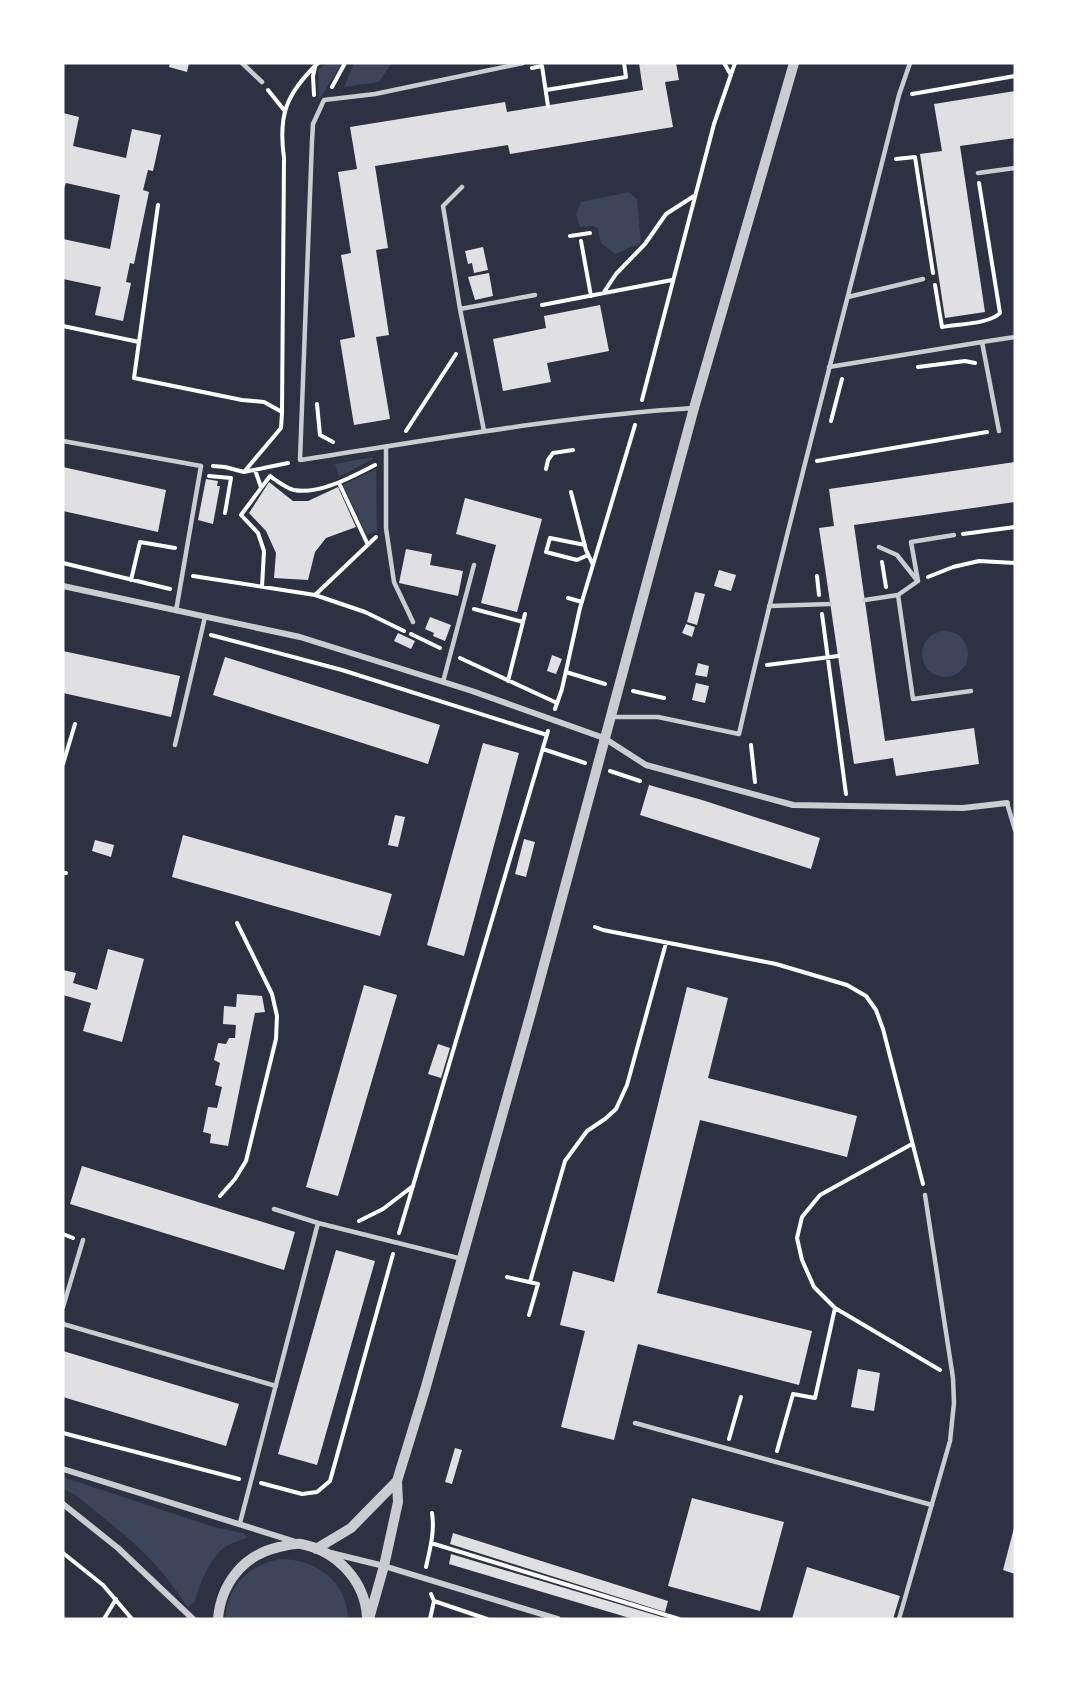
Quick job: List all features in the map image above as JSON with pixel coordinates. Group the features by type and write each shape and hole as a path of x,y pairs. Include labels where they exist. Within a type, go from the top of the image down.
{"street":[{"path":"368,1619 384,1566 398,1503 397,1481 532,1009 694,408 794,63"},
{"path":"63,586 300,637 443,682 604,738 646,765 793,805 963,808 1007,803"},
{"path":"63,1469 240,1523 316,1549 384,1566 558,1619"},
{"path":"316,1549 351,1528 397,1481"},
{"path":"63,1504 118,1548 193,1619"},
{"path":"219,1619 220,1603 226,1588 233,1575 244,1564 270,1549 300,1544"},
{"path":"316,1549 350,1572 364,1597 368,1619"}],"lane":[{"path":"242,63 262,82"},
{"path":"523,63 375,94 324,100 313,124 300,460 484,431 639,412 694,408"},
{"path":"610,717 658,717 740,734 828,367 899,95 910,63"},
{"path":"978,173 1015,168"},
{"path":"462,187 444,206 460,309 484,431"},
{"path":"848,297 923,279"},
{"path":"460,309 535,295"},
{"path":"828,367 1015,337"},
{"path":"982,342 999,432"},
{"path":"63,441 201,465 176,611"},
{"path":"386,447 386,528 394,582 412,622"},
{"path":"918,581 911,542 954,535"},
{"path":"879,547 897,555 918,581"},
{"path":"443,682 474,565"},
{"path":"865,600 897,595 918,581"},
{"path":"897,595 914,699 970,691"},
{"path":"769,606 830,603"},
{"path":"175,745 205,617"},
{"path":"1007,803 1015,830"},
{"path":"899,1619 950,1441 954,1403 953,1378 925,1195"},
{"path":"274,1209 318,1223 462,1259"},
{"path":"240,1523 318,1223"},
{"path":"63,1307 83,1240"},
{"path":"63,1324 276,1386"},
{"path":"635,1423 932,1504"}],"path":[{"path":"324,100 345,63"},
{"path":"546,90 627,77 624,63"},
{"path":"724,63 731,75"},
{"path":"562,689 582,602 639,412 714,124 735,63"},
{"path":"244,472 280,428 284,158 281,135 284,110 299,86 317,64"},
{"path":"317,64 313,76 315,105 318,114"},
{"path":"530,69 542,66 548,106"},
{"path":"899,95 1015,76"},
{"path":"262,82 284,110"},
{"path":"894,159 915,157 942,327 988,320 996,318 1000,313 978,173"},
{"path":"604,293 616,274 645,244 666,214 695,196"},
{"path":"158,205 135,378 242,400 264,402 282,413"},
{"path":"570,236 590,233"},
{"path":"581,241 591,296"},
{"path":"579,298 672,280"},
{"path":"63,326 139,342"},
{"path":"405,431 456,354 459,365"},
{"path":"911,368 965,361 974,362 979,366"},
{"path":"316,398 320,435 332,442 340,442"},
{"path":"398,433 416,430"},
{"path":"816,461 999,432"},
{"path":"546,469 548,460 554,453 573,450"},
{"path":"201,465 225,467 244,472 300,460"},
{"path":"262,587 264,551 258,533 241,515 270,476 294,490 307,490 339,483 381,462"},
{"path":"255,470 261,487"},
{"path":"200,474 231,478 225,513"},
{"path":"339,483 368,545"},
{"path":"571,492 593,566"},
{"path":"954,535 1015,527"},
{"path":"315,595 378,536"},
{"path":"585,545 550,538 546,552 578,560 588,555"},
{"path":"131,580 140,542 187,550"},
{"path":"918,581 953,567 979,561 1015,563"},
{"path":"63,562 179,591"},
{"path":"182,574 315,595 365,612 557,703"},
{"path":"817,576 848,807"},
{"path":"568,598 582,602"},
{"path":"468,607 523,622"},
{"path":"508,681 525,614"},
{"path":"63,1432 250,1483 262,1483 302,1494 317,1492 330,1481 413,1186 547,735 342,670 201,632"},
{"path":"763,675 765,665 838,656"},
{"path":"63,764 75,724"},
{"path":"751,745 757,795"},
{"path":"220,1196 235,1179 246,1161 276,1039 277,1016 272,994 237,923"},
{"path":"595,927 776,964 847,985 866,996 876,1010 883,1029 925,1195"},
{"path":"530,1282 565,1161 587,1131 616,1109 627,1085 666,943"},
{"path":"912,1144 820,1195 802,1217 797,1238 802,1260 814,1287 836,1308 953,1378"},
{"path":"335,1227 358,1221 383,1209 413,1186"},
{"path":"507,1277 538,1284 529,1315"},
{"path":"774,1461 793,1394 815,1398 836,1308"},
{"path":"727,1448 741,1397"},
{"path":"431,1543 679,1619"},
{"path":"63,1553 103,1585 132,1619"},
{"path":"104,1619 116,1599"},
{"path":"434,1601 487,1619"}],"shaded area":[{"path":"327,63 342,63 319,100 318,70"},
{"path":"354,63 391,64 379,82 344,87"},
{"path":"629,192 637,199 641,243 615,254 601,243 598,228 580,227 576,215 581,202"},
{"path":"372,457 373,459 339,477 335,464"},
{"path":"376,469 377,531 367,535 343,485"},
{"path":"945,631 961,638 968,654 961,670 945,677 929,670 922,654 929,638"},
{"path":"63,1477 214,1527 242,1533 248,1537 219,1552 206,1572 195,1602 187,1607 163,1574 136,1545 74,1494 63,1489"},
{"path":"280,1559 306,1563 327,1575 336,1583 342,1594 348,1619 225,1619 230,1597 242,1579 258,1566"}],"building":[{"path":"170,63 189,63 187,72 169,67"},
{"path":"639,63 676,63 679,80 665,82 673,127 510,154 508,145 375,166 388,248 376,250 389,335 376,337 390,419 354,425 340,340 355,337 341,255 351,253 338,172 357,169 350,127 505,102 507,112 643,90"},
{"path":"1015,91 1015,138 960,146 985,312 945,318 920,154 942,151 934,104"},
{"path":"63,113 79,117 73,146 126,158 132,129 161,135 153,171 148,170 143,190 149,192 134,264 130,263 126,282 131,283 123,321 95,315 101,287 63,279 63,239 110,249 120,195 66,183 63,191"},
{"path":"483,247 488,270 474,273 472,263 468,264 465,251"},
{"path":"489,273 493,296 475,300 468,277"},
{"path":"600,305 609,351 547,363 551,382 503,391 493,339 546,328 544,316"},
{"path":"1015,462 1015,502 854,525 885,741 974,728 979,764 896,776 893,758 854,764 819,528 834,526 829,489"},
{"path":"63,467 166,490 158,532 63,511"},
{"path":"206,479 218,481 217,486 220,486 213,524 198,520"},
{"path":"269,482 293,501 308,501 338,487 356,527 326,538 315,552 308,580 274,578 276,553 266,531 249,513"},
{"path":"465,498 542,519 517,612 481,603 496,545 456,534"},
{"path":"406,549 432,554 430,565 463,571 458,596 399,583"},
{"path":"719,570 736,575 731,591 714,586"},
{"path":"695,592 705,594 697,625 687,622"},
{"path":"430,617 451,625 445,641 433,636 434,633 425,629"},
{"path":"686,624 695,627 692,637 682,633"},
{"path":"398,633 415,641 411,649 394,641"},
{"path":"63,651 180,676 171,717 63,693"},
{"path":"552,655 562,659 556,674 547,671"},
{"path":"225,657 440,725 428,764 213,695"},
{"path":"698,663 709,666 707,677 695,675"},
{"path":"696,683 709,686 705,703 692,700"},
{"path":"483,743 519,753 464,956 427,945"},
{"path":"649,785 820,838 811,869 640,815"},
{"path":"395,815 405,817 398,847 388,845"},
{"path":"183,835 392,894 380,936 172,877"},
{"path":"524,839 535,842 526,877 515,874"},
{"path":"95,840 114,845 111,857 92,851"},
{"path":"108,949 144,959 122,1042 83,1031 91,1003 63,995 63,970 76,973 73,983 97,990"},
{"path":"364,985 397,995 338,1196 306,1187"},
{"path":"687,987 728,998 708,1078 857,1116 847,1157 700,1120 657,1293 812,1331 799,1385 638,1344 614,1440 561,1427 585,1331 560,1325 573,1271 614,1282"},
{"path":"237,994 262,996 265,1012 255,1013 228,1146 210,1143 211,1134 203,1132 208,1107 217,1108 222,1087 215,1085 220,1063 214,1060 218,1043 226,1044 229,1038 235,1038 236,1025 223,1024 224,1006 236,1007"},
{"path":"438,1044 450,1048 441,1078 428,1074"},
{"path":"82,1166 295,1232 284,1270 70,1204"},
{"path":"336,1250 375,1261 317,1465 278,1454"},
{"path":"63,1351 239,1404 226,1446 63,1397"},
{"path":"858,1369 880,1373 874,1411 851,1407"},
{"path":"455,1448 462,1450 452,1484 445,1482"},
{"path":"692,1498 784,1522 760,1611 668,1586"},
{"path":"1015,1528 1015,1574 1003,1570"},
{"path":"453,1533 668,1601 665,1612 450,1544"},
{"path":"451,1554 665,1619 633,1619 449,1564"},
{"path":"807,1567 900,1596 893,1619 792,1619"}]}
